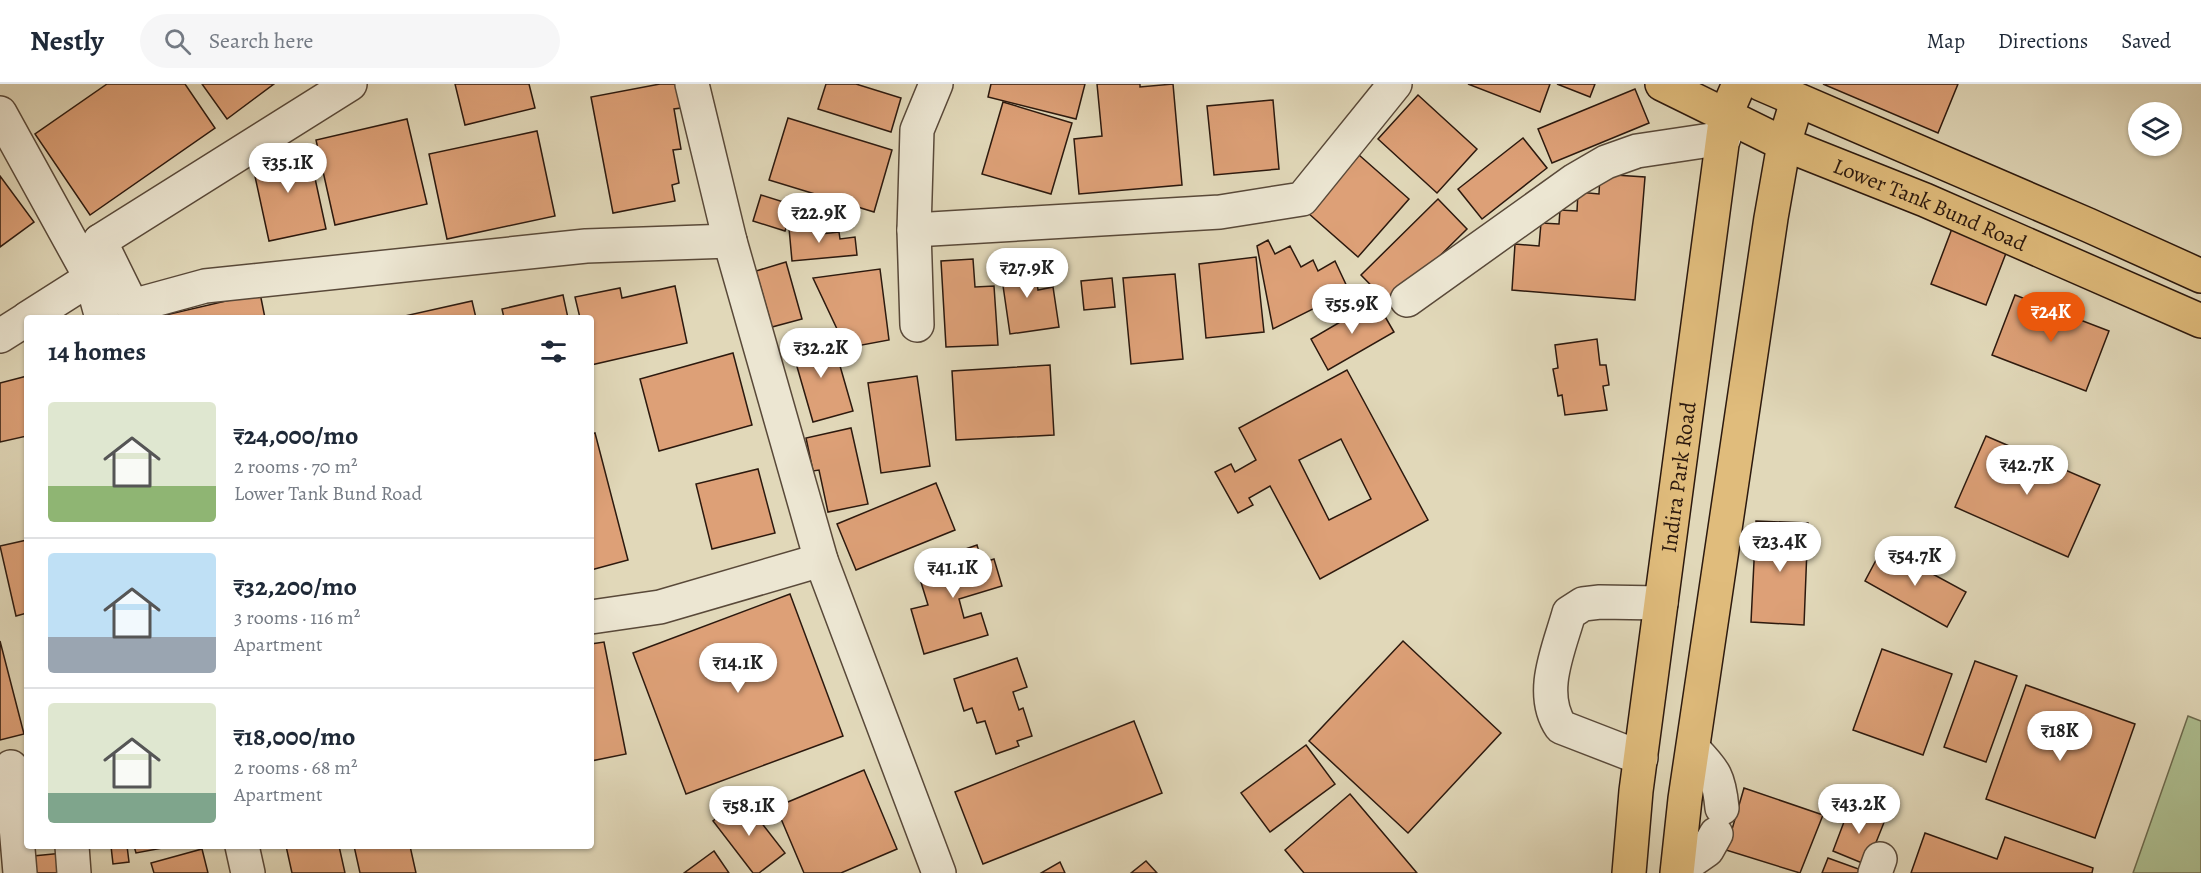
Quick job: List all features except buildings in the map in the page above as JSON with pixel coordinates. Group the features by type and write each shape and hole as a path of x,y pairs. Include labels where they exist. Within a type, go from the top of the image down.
{"main road":[{"name":"Lower Tank Bund Road","path":"1662,84 1725,126 1784,144 1925,200 2201,321"},
{"name":"Indira Park Road","path":"1629,873 1641,758 1725,126 1739,84"},
{"name":"Lower Tank Bund Road","path":"1761,84 2078,220 2201,276"},
{"path":"1678,871 1685,799 1769,229 1784,144 1797,101"}],"street":[{"path":"32,315 91,278 100,241 350,84"},
{"path":"692,84 730,241 821,560 939,873"},
{"path":"917,326 914,230 917,130 936,84"},
{"path":"914,230 1220,212 1302,199 1395,84"},
{"path":"0,113 91,278 101,315"},
{"path":"1407,300 1575,180 1606,162 1725,126"},
{"path":"100,241 132,306 217,285 586,246 730,241"},
{"path":"0,336 24,320"},
{"path":"594,617 660,606 821,560"},
{"path":"1641,758 1561,727 1554,717 1550,684 1569,613 1583,604 1661,603"},
{"path":"1678,871 1707,850 1719,821 1719,785 1712,769 1694,750"},
{"path":"13,766 20,873"},
{"path":"72,849 74,873"},
{"path":"243,849 248,873"}],"green space":[{"path":"2188,716 2201,721 2201,873 2133,873"}]}
